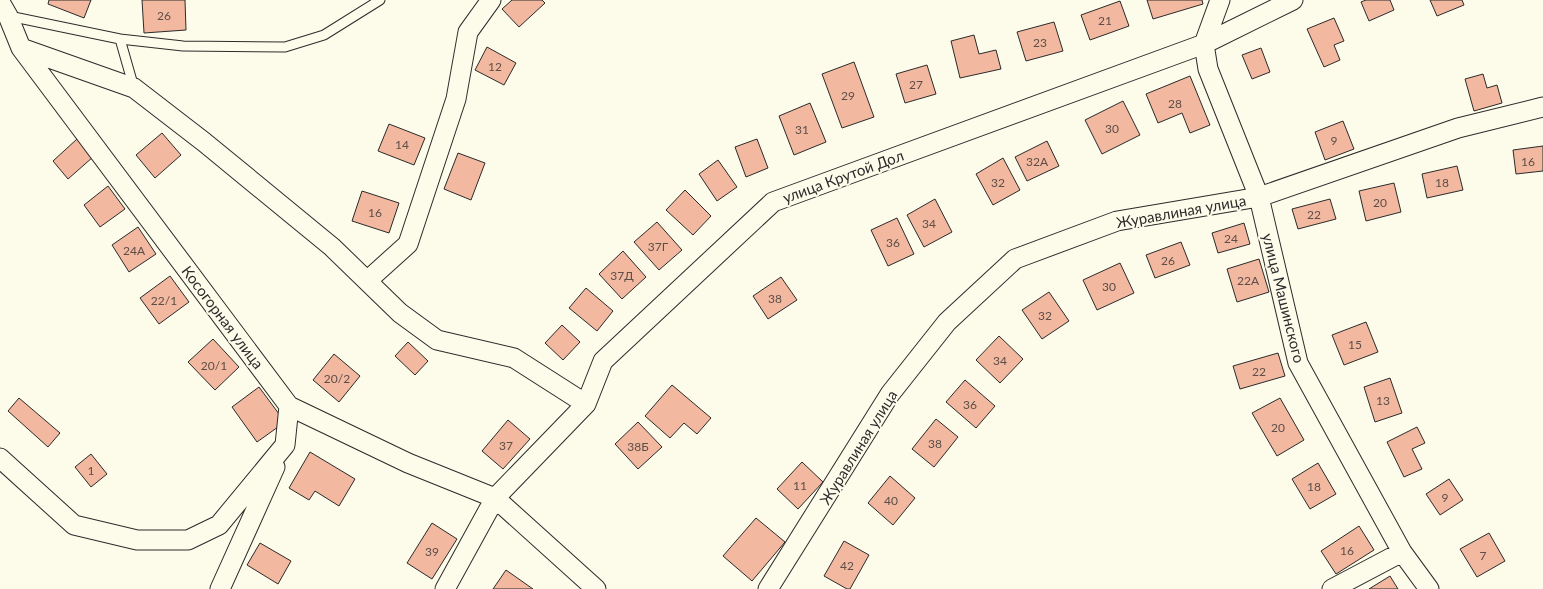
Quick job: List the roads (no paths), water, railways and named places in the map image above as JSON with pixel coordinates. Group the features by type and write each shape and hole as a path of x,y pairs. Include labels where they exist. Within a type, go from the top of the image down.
{"street":[{"path":"367,281 408,244 456,100 468,32 491,0"},
{"path":"1204,44 1220,0"},
{"name":"улица Крутой Дол","path":"445,589 495,498 586,404 603,361 773,202 1204,44 1293,0"},
{"name":"Косогорная улица","path":"3,12 21,48 289,406 408,463 495,498"},
{"name":"улица Машинского","path":"1204,44 1208,69 1259,198 1298,363 1402,552 1429,589"},
{"path":"21,48 134,88 204,142 325,241 400,313 437,340 514,358 586,404"},
{"name":"Журавлиная улица","path":"768,589 890,394 947,322 1015,259 1117,220 1259,198 1458,128 1543,107"},
{"path":"220,589 285,445 289,406"},
{"path":"0,458 74,525 137,540 188,540 219,525 285,445"},
{"path":"495,498 596,589"},
{"path":"1332,589 1402,552"}],"lane":[{"path":"3,12 120,39 183,46 284,47 324,35 380,0"},
{"path":"120,39 134,88"}]}
